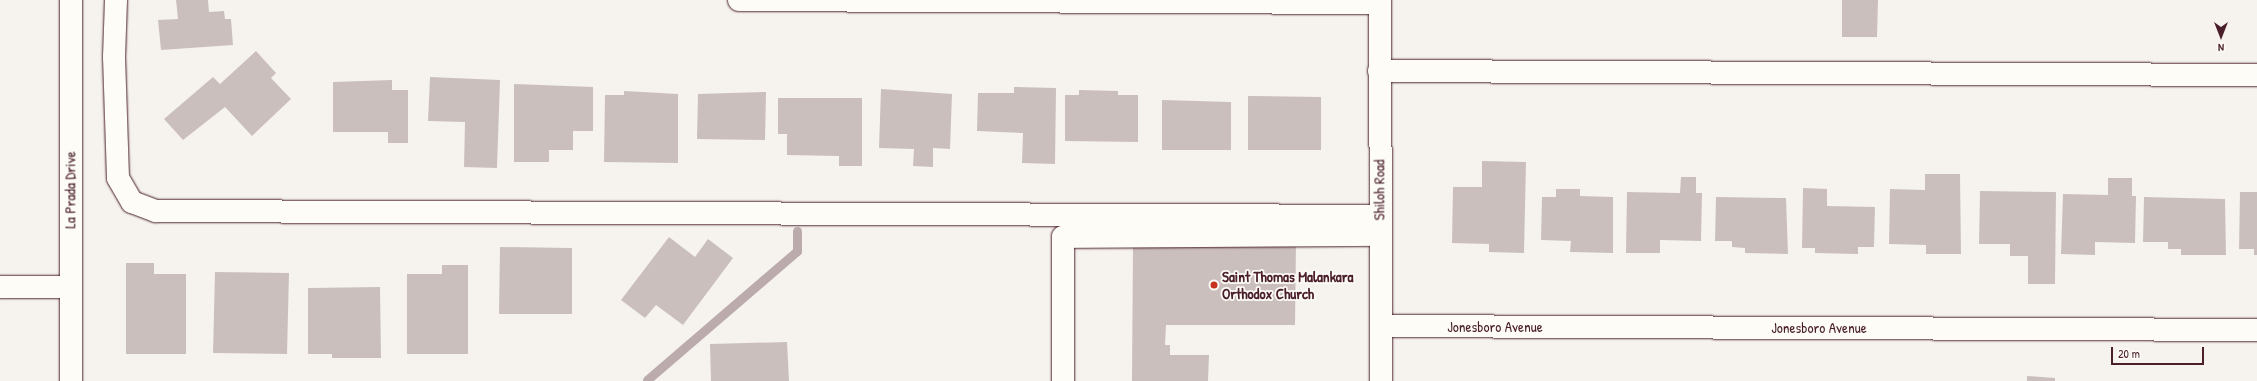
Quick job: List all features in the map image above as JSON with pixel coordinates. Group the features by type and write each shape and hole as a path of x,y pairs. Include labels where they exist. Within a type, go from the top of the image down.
{"street":[{"name":"La Prada Drive","path":"71,0 71,381"},
{"path":"116,0 114,57 118,178 132,202 156,211 1380,225"},
{"path":"739,0 1380,2"},
{"name":"Shiloh Road","path":"1380,2 1381,381"},
{"path":"1379,71 2257,75"},
{"path":"1064,381 1063,237 1380,225"},
{"path":"0,287 70,287"},
{"name":"Jonesboro Avenue","path":"1381,326 2257,330"}],"building":[{"path":"176,0 208,0 209,12 224,11 225,19 231,19 233,45 161,50 158,20 178,19"},
{"path":"1842,0 1878,0 1877,37 1842,37"},
{"path":"256,51 276,73 271,78 291,99 252,136 225,107 183,140 164,119 213,77 220,84"},
{"path":"430,77 500,80 497,168 464,167 465,122 428,121"},
{"path":"392,80 392,90 408,90 408,143 388,143 388,132 333,132 333,82"},
{"path":"514,84 593,87 593,131 573,131 573,150 549,150 549,162 514,162"},
{"path":"1014,87 1056,88 1055,164 1022,163 1023,133 977,131 978,93 1014,93"},
{"path":"881,89 952,94 950,149 933,148 933,167 913,166 914,149 879,148"},
{"path":"1079,90 1118,91 1118,95 1138,95 1138,142 1065,141 1065,95 1079,95"},
{"path":"624,91 678,94 678,163 604,162 605,95 624,95"},
{"path":"766,92 765,140 697,139 698,94"},
{"path":"1248,96 1321,97 1321,150 1248,150"},
{"path":"778,98 862,98 862,166 839,166 839,156 787,155 787,134 778,134"},
{"path":"1162,100 1231,102 1231,150 1162,150"},
{"path":"1482,161 1526,162 1524,253 1489,252 1489,244 1452,243 1453,187 1482,187"},
{"path":"1925,174 1960,174 1961,254 1926,254 1926,245 1889,244 1890,189 1925,190"},
{"path":"1681,177 1696,177 1696,193 1702,193 1701,241 1660,240 1660,253 1626,253 1627,192 1680,193"},
{"path":"2108,178 2132,178 2132,196 2136,196 2135,243 2095,242 2095,255 2061,254 2063,194 2108,195"},
{"path":"1803,188 1827,189 1827,206 1875,207 1874,247 1858,247 1858,254 1815,253 1815,248 1802,248"},
{"path":"1556,189 1580,189 1580,196 1613,197 1613,253 1570,252 1571,241 1541,240 1542,197 1556,197"},
{"path":"1980,191 2056,192 2055,284 2028,284 2028,256 2010,256 2010,244 1979,244"},
{"path":"2240,192 2257,192 2257,255 2254,255 2254,249 2239,249"},
{"path":"1716,197 1786,198 1788,254 1745,253 1745,248 1732,247 1732,241 1715,241"},
{"path":"2144,197 2225,199 2226,255 2181,255 2181,249 2168,249 2168,242 2143,242"},
{"path":"669,237 695,257 708,239 733,258 683,325 656,305 645,318 621,300"},
{"name":"Saint Thomas Malankara Orthodox Church","path":"1133,243 1296,244 1295,325 1166,325 1165,345 1170,345 1170,355 1209,355 1208,381 1132,381"},
{"path":"500,247 572,248 572,314 499,314"},
{"path":"126,263 154,263 154,274 186,274 186,354 126,354"},
{"path":"442,265 468,265 468,354 407,354 407,274 442,274"},
{"path":"215,272 289,273 287,354 213,353"},
{"path":"380,287 381,358 332,358 332,354 308,354 308,288"},
{"path":"787,342 789,381 711,381 710,344"},
{"path":"2027,376 2055,378 2055,381 2027,381"}],"waterway":[{"path":"647,380 797,251 797,231"}],"place":[{"name":"Saint Thomas Malankara Orthodox Church","path":"1214,285"}]}
